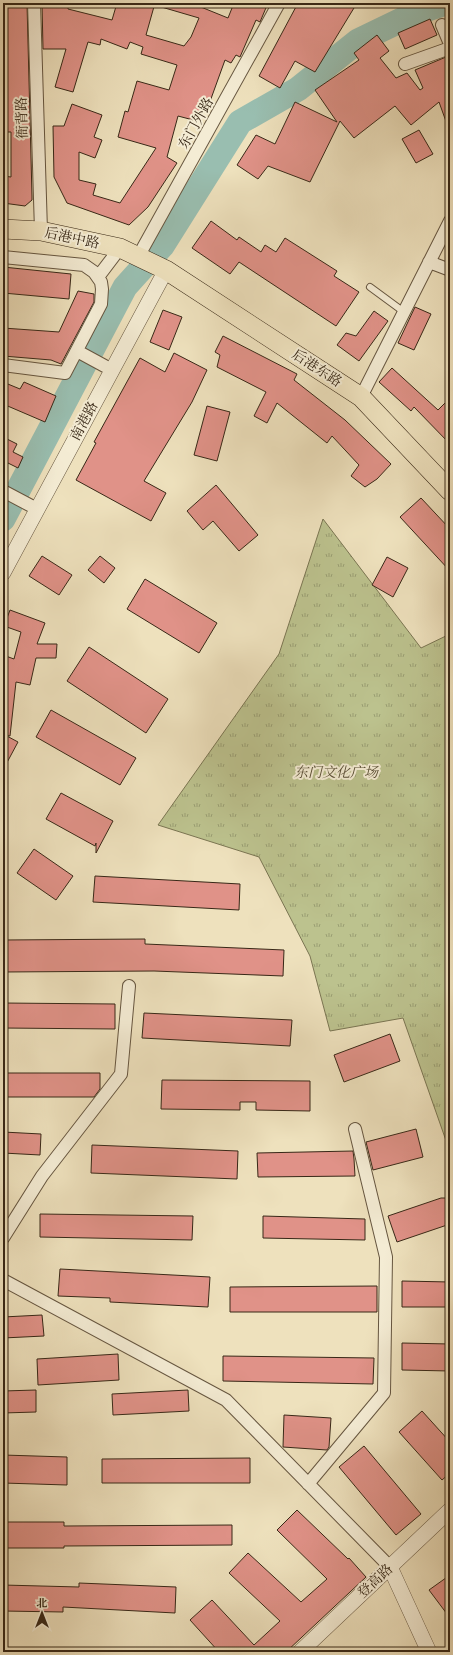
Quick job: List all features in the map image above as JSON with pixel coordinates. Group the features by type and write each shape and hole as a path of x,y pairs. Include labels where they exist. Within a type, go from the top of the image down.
{"main road":[{"name":"后港中路","path":"3,229 41,231 120,248 139,257"},
{"name":"后港东路","path":"139,257 165,269 361,397 450,491"}],"street":[{"name":"衙背路","path":"34,3 41,231"},
{"name":"东门外路","path":"139,257 279,3"},
{"path":"442,25 450,44"},
{"path":"405,64 450,48"},
{"path":"361,397 450,221"},
{"path":"98,277 120,248"},
{"path":"3,257 84,265 98,277 101,282 102,289 101,304 65,373 3,365"},
{"path":"429,262 450,270"},
{"name":"南港路","path":"3,573 165,269"},
{"path":"77,351 111,370"},
{"path":"3,491 37,509"},
{"path":"3,1238 42,1176 121,1074 128,986"},
{"path":"308,1484 384,1393 386,1257 354,1130"},
{"path":"3,1280 226,1400 390,1567 429,1652"},
{"name":"登高路","path":"300,1652 450,1510"}],"lane":[{"path":"370,287 404,312"}],"green space":[{"name":"东门文化广场","path":"323,519 421,648 450,634 450,1152 403,1018 330,1031 310,956 259,857 158,825 279,654"}],"building":[{"path":"68,3 68,9 112,20 117,3 155,3 146,35 184,46 191,37 199,18 158,6 159,3 191,3 228,18 234,3 268,3 260,22 256,20 240,57 236,55 231,63 225,60 208,107 197,121 178,116 167,157 177,163 148,207 129,225 67,203 54,177 53,126 64,126 72,104 102,115 94,137 102,140 95,158 79,152 79,180 96,184 93,195 120,203 156,148 118,137 125,111 128,112 137,81 169,90 177,65 141,54 143,47 130,42 127,49 101,39 100,45 88,42 73,92 55,87 66,49 43,49 42,4"},
{"path":"298,3 357,3 315,72 295,61 280,88 259,76"},
{"path":"27,4 32,200 25,206 3,203 3,176 11,177 11,132 3,132 3,5"},
{"path":"430,19 437,35 405,49 398,33"},
{"path":"377,35 389,51 380,58 396,78 407,73 420,90 423,88 415,70 446,57 450,67 450,127 448,127 439,102 411,125 395,106 354,138 340,121 310,182 268,166 258,179 237,165 256,135 275,144 295,102 337,122 315,90 359,60 354,53"},
{"path":"419,130 433,154 416,163 402,139"},
{"path":"211,221 237,240 239,237 261,252 265,245 276,252 285,238 337,271 334,276 359,292 336,326 239,262 230,274 192,248"},
{"path":"3,267 71,274 69,299 3,293"},
{"path":"78,291 94,294 94,302 61,364 51,360 3,356 3,328 59,332"},
{"path":"415,307 431,314 414,350 398,343"},
{"path":"163,310 182,317 169,350 150,342"},
{"path":"374,311 388,321 359,361 337,345 346,333 356,336"},
{"path":"223,336 297,374 294,380 345,420 391,464 377,479 365,487 351,476 359,465 332,436 327,443 277,403 267,423 254,416 266,392 217,367 220,355 215,352"},
{"path":"174,353 207,370 192,402 144,481 166,493 151,521 76,480 96,443 94,442 140,358 165,372"},
{"path":"392,368 438,410 450,398 450,444 414,407 411,411 379,382"},
{"path":"3,382 20,389 24,382 56,396 45,422 3,404"},
{"path":"207,406 230,412 217,461 194,455"},
{"path":"3,437 17,444 13,452 23,457 18,468 8,463 3,473"},
{"path":"216,485 258,535 239,551 213,521 203,530 187,511"},
{"path":"421,498 450,529 450,571 400,517"},
{"path":"42,556 72,575 59,595 29,576"},
{"path":"100,556 115,568 104,583 88,570"},
{"path":"387,557 408,568 393,597 372,585"},
{"path":"145,579 217,623 199,653 127,609"},
{"path":"10,610 45,623 37,644 57,644 56,658 36,658 30,685 16,682 10,736 5,735 18,742 3,770 3,655 14,659 21,632 4,626"},
{"path":"89,647 168,699 146,733 67,681"},
{"path":"51,710 136,758 120,785 36,737"},
{"path":"61,793 113,821 96,853 96,843 95,846 46,819"},
{"path":"34,849 73,876 56,900 17,873"},
{"path":"95,876 240,884 239,910 93,902"},
{"path":"145,939 145,944 284,950 283,976 154,971 3,972 3,940"},
{"path":"3,1003 115,1004 115,1029 3,1028"},
{"path":"144,1013 292,1020 290,1046 142,1038"},
{"path":"390,1034 400,1061 344,1082 334,1055"},
{"path":"3,1073 100,1073 100,1089 94,1097 3,1097"},
{"path":"162,1080 310,1081 310,1111 256,1110 256,1102 240,1102 240,1110 161,1109"},
{"path":"416,1129 423,1157 373,1170 366,1142"},
{"path":"3,1132 41,1134 40,1155 3,1153"},
{"path":"92,1145 238,1151 237,1179 91,1173"},
{"path":"353,1151 355,1176 258,1177 257,1153"},
{"path":"441,1198 450,1198 450,1224 397,1242 388,1216"},
{"path":"40,1214 193,1216 192,1240 40,1237"},
{"path":"263,1216 365,1219 365,1240 263,1238"},
{"path":"60,1269 210,1277 208,1307 110,1302 110,1298 58,1296"},
{"path":"402,1281 450,1282 450,1307 402,1307"},
{"path":"377,1286 377,1312 230,1312 230,1287"},
{"path":"42,1315 44,1336 3,1338 3,1317"},
{"path":"402,1343 450,1344 450,1371 402,1370"},
{"path":"118,1354 119,1380 38,1385 37,1359"},
{"path":"223,1356 374,1358 373,1384 223,1381"},
{"path":"36,1390 36,1412 3,1413 3,1391"},
{"path":"188,1390 189,1411 113,1415 112,1394"},
{"path":"422,1411 450,1442 450,1473 442,1480 399,1432"},
{"path":"284,1415 331,1418 329,1447 327,1450 283,1447"},
{"path":"364,1446 421,1514 396,1535 339,1467"},
{"path":"3,1455 67,1457 67,1485 3,1483"},
{"path":"250,1458 250,1483 102,1483 102,1459"},
{"path":"297,1510 348,1559 349,1558 366,1577 286,1652 219,1652 190,1620 212,1600 254,1645 280,1621 229,1573 248,1553 301,1602 327,1579 277,1530"},
{"path":"3,1522 64,1522 64,1526 232,1525 232,1545 64,1546 64,1548 3,1548"},
{"path":"450,1575 450,1618 429,1590"},
{"path":"79,1583 176,1587 175,1613 63,1607 63,1612 3,1611 3,1585 79,1587"}],"waterway":[{"path":"3,519 125,287 162,246 240,122 298,89 358,41 416,13 446,3"}]}
